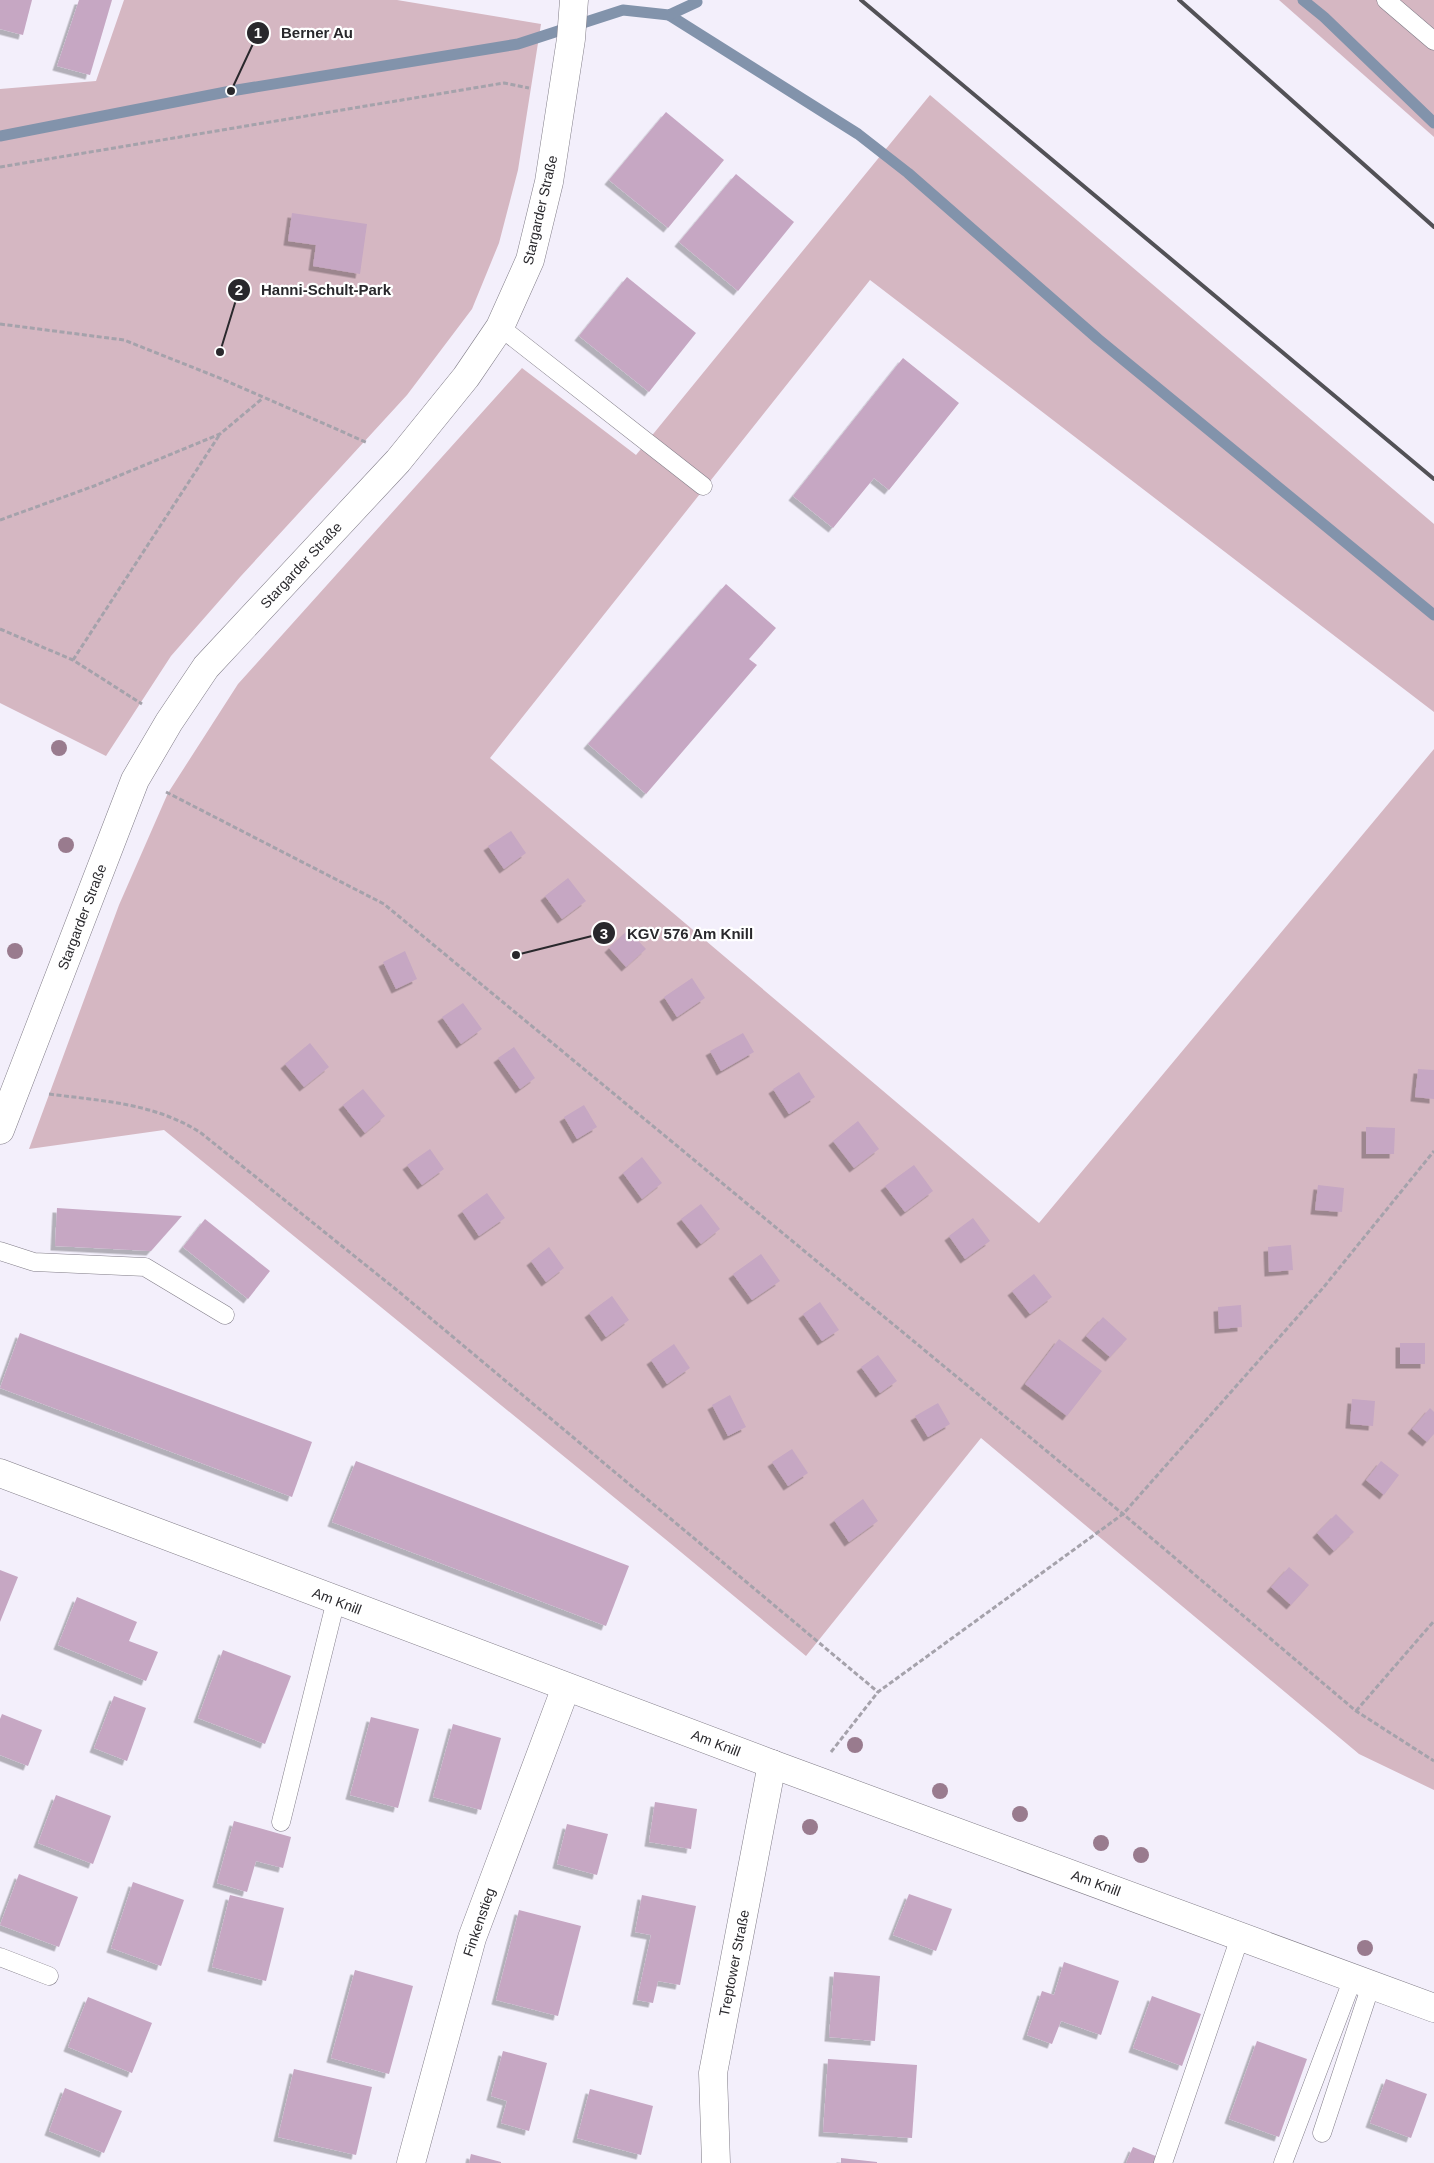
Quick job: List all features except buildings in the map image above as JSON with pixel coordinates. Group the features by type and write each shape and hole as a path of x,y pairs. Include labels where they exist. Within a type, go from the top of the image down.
{"street":[{"name":"Stargarder Straße","path":"0,1130 135,780 169,722 206,667 398,461 466,377 500,328 530,260 549,182 571,39 574,1"},
{"name":"Am Knill","path":"0,1473 772,1764 1434,2008"},
{"name":"Finkenstieg","path":"412,2163 472,1938 566,1687"},
{"name":"Treptower Straße","path":"716,2163 713,2073 772,1764"}],"lane":[{"path":"1386,0 1434,41"},
{"path":"500,328 703,486"},
{"path":"0,1251 34,1262 145,1267 225,1314"},
{"path":"281,1822 336,1600"},
{"path":"1163,2163 1240,1936"},
{"path":"0,1957 49,1976"},
{"path":"1322,2133 1362,1982"},
{"path":"1283,2163 1362,1982"}],"path":[{"path":"0,167 504,83 532,89"},
{"path":"0,324 124,340 222,379 371,445"},
{"path":"0,520 94,486 220,434 264,398"},
{"path":"73,660 220,434"},
{"path":"0,629 73,660 169,722"},
{"path":"160,789 384,904 695,1163 1123,1514 1356,1711 1434,1761"},
{"path":"42,1093 145,1108 184,1122 201,1132 405,1297 878,1692"},
{"path":"815,1779 828,1756 878,1692 1123,1514 1323,1288 1434,1151"},
{"path":"1356,1711 1434,1621"}],"shaded area":[{"path":"124,0 397,0 541,24 518,170 499,243 472,309 407,395 241,576 171,656 106,756 0,703 0,89 96,81"},
{"path":"1279,0 1434,0 1434,137"},
{"path":"930,95 1434,524 1434,712 870,280 490,758 1039,1223 1434,749 1434,1790 1359,1754 981,1438 806,1656 164,1130 29,1149 119,905 168,793 238,684 522,368 636,455"}],"waterway":[{"path":"1303,0 1324,17 1434,123"},
{"path":"0,136 231,91 518,44 623,10 669,15 697,2"},
{"path":"669,15 858,134 908,173 1098,339 1434,615"}],"railway":[{"path":"861,0 1434,479"},
{"path":"1179,0 1434,227"}],"place":[{"name":"Berner Au","path":"231,91"},
{"name":"Hanni-Schult-Park","path":"220,352"},
{"name":"KGV 576 Am Knill","path":"516,955"}]}
